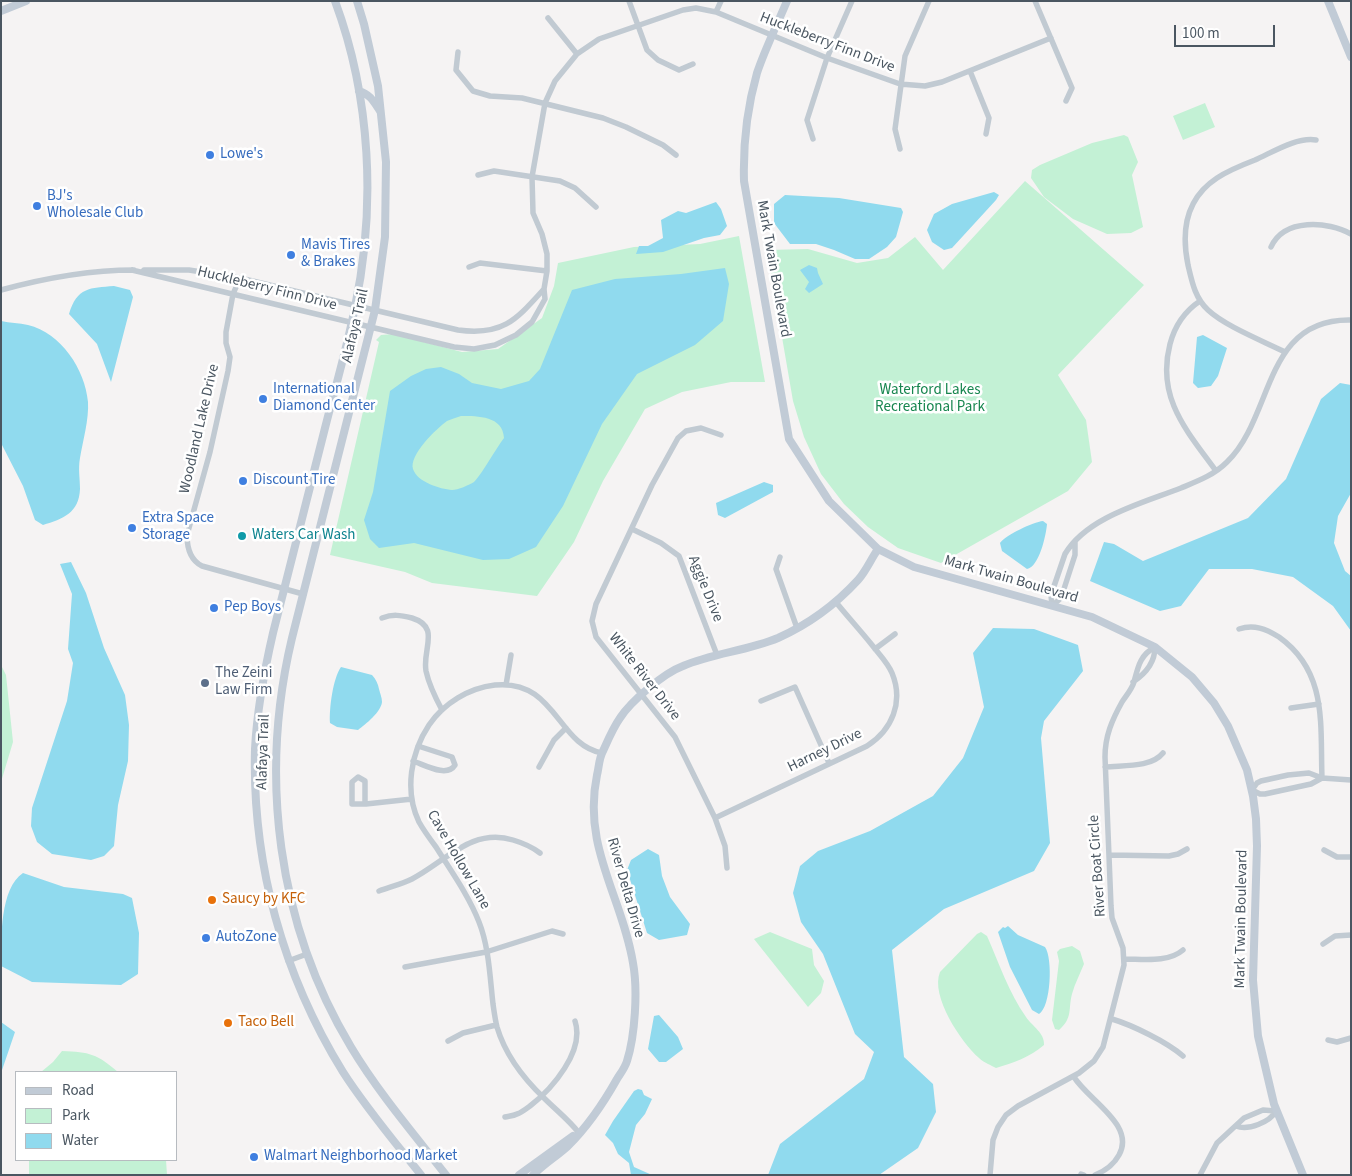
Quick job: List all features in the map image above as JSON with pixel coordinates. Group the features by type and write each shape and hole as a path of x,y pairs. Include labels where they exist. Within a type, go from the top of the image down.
{"main road":[{"path":"1,11 26,1"},
{"name":"Alafaya Trail","path":"335,1 347,37 359,90 366,145 367,200 365,239 355,306 284,588 263,681 257,728 255,777 258,824 264,870 274,916 288,961 307,1008 344,1074 420,1175"},
{"name":"Alafaya Trail","path":"356,1 372,56 381,112 386,162 387,212 383,254 375,310 282,684 275,776 277,821 284,866 294,910 307,954 332,1012 363,1066 446,1175"},
{"name":"Mark Twain Boulevard","path":"787,1 757,73 748,112 744,153 744,181 789,439 829,502 878,549 914,567 1092,617 1155,647 1192,677 1214,703 1238,747 1252,790 1257,836 1253,964 1255,1006 1261,1055 1276,1112 1303,1175"},
{"path":"1328,1 1351,57"},
{"path":"359,90 371,98 381,112"},
{"name":"River Delta Drive","path":"533,1175 567,1147 593,1118 626,1062 633,1026 635,995 633,963 597,846 594,824 594,792 602,753 621,717 641,695 682,666 717,655 754,647 797,628 825,610 859,579 878,549"},
{"name":"River Delta Drive","path":"519,1175 579,1133"}],"street":[{"path":"628,1 647,50 658,60 679,70 694,64"},
{"path":"716,12 721,1"},
{"path":"814,139 807,120 827,58 852,1"},
{"path":"900,149 895,129 900,84 906,56 929,1"},
{"path":"1036,1 1072,88 1066,101"},
{"name":"Huckleberry Finn Drive","path":"132,270 454,347 474,349 495,345 516,335 532,322 546,299 544,289 547,272 547,254 542,234 533,213 532,177 545,103 555,81 577,54 600,39 636,25 683,10 696,8 716,12 827,58 900,84 926,86 970,71 1051,38"},
{"path":"548,18 577,54"},
{"path":"458,52 456,70 473,91 490,96 522,98 603,118 663,145 676,155"},
{"path":"970,71 989,118 986,134"},
{"path":"1285,352 1219,318 1200,301 1191,278 1184,238 1189,213 1199,194 1210,183 1224,174 1300,141 1316,140"},
{"path":"478,175 494,171 560,181 575,188 596,207"},
{"path":"1271,247 1283,233 1304,225 1328,225 1351,234"},
{"path":"469,268 480,263 547,272"},
{"name":"Huckleberry Finn Drive","path":"1,290 66,275 94,271 189,270 240,278 458,330 475,332 502,327 521,316 544,289"},
{"name":"Woodland Lake Drive","path":"240,278 233,294 226,332 226,343 230,358 228,371 210,452 187,535 187,545 196,563 202,566 304,594"},
{"path":"1200,301 1187,311 1174,334 1167,358 1167,383 1170,398 1179,420 1216,471"},
{"path":"1052,606 1051,595 1065,554 1086,530 1102,520 1203,479 1228,462 1241,445 1285,352 1300,336 1315,327 1330,321 1351,320"},
{"name":"White River Drive","path":"721,435 701,428 686,431 678,438 652,485 596,604 592,621 596,636 675,737 715,818 725,846 727,868"},
{"name":"Aggie Drive","path":"632,529 661,543 680,556 717,655"},
{"path":"1052,606 1061,598 1075,555 1075,542"},
{"path":"780,557 776,569 797,628"},
{"name":"Harney Drive","path":"715,818 876,740 888,727 896,712 895,682 887,664 835,601"},
{"path":"382,618 393,614 424,623 429,631 425,655 426,670 431,689 442,710"},
{"path":"1239,629 1255,626 1281,639 1294,651 1310,674 1319,704 1322,778"},
{"path":"875,650 895,634"},
{"name":"River Boat Circle","path":"1134,682 1134,674 1143,656 1155,647"},
{"name":"River Boat Circle","path":"990,1175 990,1159 995,1134 1006,1115 1018,1106 1074,1077 1090,1065 1101,1051 1105,1042 1122,977 1124,959 1123,948 1111,912 1105,749 1110,727 1134,682 1144,674 1153,660 1155,647"},
{"path":"506,685 511,655"},
{"name":"Cave Hollow Lane","path":"579,1133 542,1096 516,1065 504,1044 496,1025 486,952 480,924 470,902 419,821 412,799 411,777 418,746 425,732 442,710 463,695 486,686 506,685 524,689 542,700 554,711 578,742 592,751 602,753"},
{"path":"761,701 794,687 829,763"},
{"path":"1291,708 1319,704"},
{"path":"539,767 554,740 566,728"},
{"path":"414,762 445,771 451,770 455,765 452,757 418,746"},
{"path":"1105,767 1148,763 1164,753"},
{"path":"1322,778 1311,784 1265,794 1252,790 1261,781 1288,775 1309,773 1322,778 1351,780"},
{"path":"365,804 365,781 358,777 352,782 352,804 365,804 412,799"},
{"path":"379,891 411,880 467,843 482,837 502,836 530,845 540,853"},
{"path":"1109,855 1169,856 1187,849"},
{"path":"1324,850 1337,857 1351,857"},
{"path":"405,967 486,952 552,931 563,934"},
{"path":"1323,944 1335,936 1351,935"},
{"path":"1124,959 1166,958 1174,956 1183,950"},
{"path":"288,961 307,954"},
{"path":"1112,1019 1135,1028 1183,1056"},
{"path":"505,1117 518,1114 542,1096 563,1072 577,1034 575,1021"},
{"path":"448,1041 463,1033 496,1025"},
{"path":"1328,1040 1337,1042 1351,1038"},
{"path":"1074,1077 1081,1088 1115,1122 1122,1134 1122,1149 1117,1159 1104,1171 1095,1175"},
{"path":"1201,1174 1217,1143 1247,1116 1267,1110 1276,1112"},
{"path":"1236,1126 1246,1128 1267,1120 1276,1112"}],"green space":[{"path":"1205,103 1215,127 1183,140 1173,116"},
{"path":"1124,135 1128,137 1138,162 1132,175 1143,227 1131,233 1107,234 1073,219 1044,197 1031,178 1032,170 1040,165 1092,143"},
{"name":"Waterford Lakes Recreational Park","path":"1025,181 1144,285 1058,375 1086,420 1092,462 1068,491 941,563 898,548 868,527 844,504 821,474 804,437 793,401 767,250 808,249 857,263 888,258 915,237 943,270"},
{"path":"739,236 765,382 731,382 682,392 645,409 603,481 574,542 537,596 432,583 405,572 330,555 379,342 376,340 381,335 393,334 462,352 498,349 542,318 554,286 558,263 634,247 700,244"},
{"path":"1,665 6,675 13,742 1,782"},
{"path":"770,932 812,949 814,965 824,981 821,993 808,1007 754,939"},
{"path":"981,932 987,936 1009,988 1020,1008 1044,1041 1044,1045 1033,1053 1015,1062 996,1068 979,1058 964,1041 949,1018 939,993 938,982 940,972"},
{"path":"1072,946 1080,951 1084,964 1072,994 1068,1017 1059,1030 1055,1029 1052,1020 1059,961 1057,952 1060,949"},
{"path":"62,1051 80,1052 93,1055 117,1071 42,1071"},
{"path":"29,1161 166,1161 167,1175 29,1175"}],"water":[{"path":"994,192 999,195 996,200 952,248 944,250 932,242 927,230 934,214 952,204"},
{"path":"785,195 839,198 901,208 903,212 896,237 887,247 869,259 855,259 816,244 790,244 774,223 774,204"},
{"path":"716,202 721,209 727,226 720,235 704,238 663,252 636,254 639,246 648,246 663,238 661,220 678,211 686,213"},
{"path":"809,265 817,268 823,284 809,293 805,289 809,282 800,270"},
{"path":"725,268 729,284 723,321 695,345 637,374 602,424 563,506 536,547 509,559 483,560 414,543 379,548 370,539 364,520 373,492 390,391 411,376 426,369 441,367 459,374 472,383 501,389 529,381 540,369 572,290 615,279 681,274","holes":["461,416 482,417 494,421 503,431 504,438 477,479 466,486 452,490 435,486 419,478 413,469 413,463 419,450 436,430 447,421"]},
{"path":"114,286 130,290 133,297 111,382 97,344 69,314 72,305 80,294 98,287"},
{"path":"1,321 28,325 40,329 61,344 76,365 86,390 88,402 87,423 79,462 80,489 77,504 69,514 43,525 35,520 23,486 1,443"},
{"path":"1203,335 1227,348 1218,376 1211,386 1198,388 1193,383 1197,337"},
{"path":"1340,383 1351,385 1351,493 1338,516 1334,543 1345,571 1351,576 1351,631 1333,606 1293,577 1252,569 1209,569 1181,606 1160,611 1090,581 1104,542 1114,544 1143,561 1248,518 1286,479 1321,399"},
{"path":"764,482 773,485 773,492 725,518 718,515 716,503"},
{"path":"1043,521 1047,524 1045,536 1038,557 1031,567 1027,569 1002,551 1000,543 1008,536 1027,526"},
{"path":"71,562 86,593 104,648 125,695 129,725 128,761 118,805 114,846 104,856 91,860 52,854 37,842 31,826 32,808 67,701 73,663 68,649 72,594 60,564"},
{"path":"993,628 1034,629 1078,645 1083,671 1044,721 1041,738 1050,843 1034,871 944,909 892,950 904,1057 933,1084 936,1112 918,1148 879,1175 768,1175 780,1144 864,1079 874,1052 855,1034 823,954 801,922 793,893 800,866 818,851 870,831 933,796 963,758 984,707 973,653"},
{"path":"341,667 372,675 377,682 381,696 382,702 379,710 373,718 358,730 337,727 330,723 332,694"},
{"path":"648,849 659,855 662,876 670,897 690,924 687,935 659,940 647,933 627,870 631,860"},
{"path":"23,873 64,887 123,894 132,898 139,933 138,974 121,985 32,982 1,966 3,915 6,902 15,880"},
{"path":"1008,926 1018,935 1045,947 1048,953 1050,982 1046,1002 1039,1014 1032,1010 1010,967 998,932 1003,927"},
{"path":"659,1015 678,1037 683,1049 666,1062 659,1062 648,1049 654,1016"},
{"path":"1,1022 15,1032 1,1073"},
{"path":"642,1090 644,1095 652,1099 645,1114 636,1125 629,1152 634,1167 652,1175 631,1175 629,1163 618,1154 613,1143 605,1135 634,1091"}],"place":[{"name":"Lowe's","path":"210,155"},
{"name":"BJ's Wholesale Club","path":"37,206"},
{"name":"Mavis Tires & Brakes","path":"291,255"},
{"name":"International Diamond Center","path":"263,399"},
{"name":"Discount Tire","path":"243,481"},
{"name":"Extra Space Storage","path":"132,528"},
{"name":"Waters Car Wash","path":"242,536"},
{"name":"Pep Boys","path":"214,608"},
{"name":"The Zeini Law Firm","path":"205,683"},
{"name":"Saucy by KFC","path":"212,900"},
{"name":"AutoZone","path":"206,938"},
{"name":"Taco Bell","path":"228,1023"},
{"name":"Walmart Neighborhood Market","path":"254,1157"}]}
